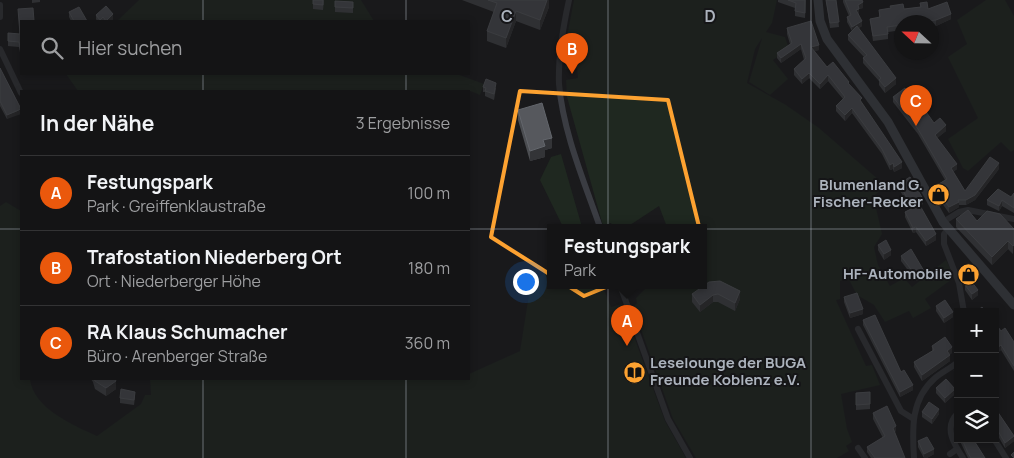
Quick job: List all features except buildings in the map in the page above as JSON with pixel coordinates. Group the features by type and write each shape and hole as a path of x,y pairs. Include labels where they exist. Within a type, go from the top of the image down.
{"main road":[{"path":"818,0 820,21 827,39 888,122 946,226 1014,305"}],"street":[{"path":"569,0 564,21 559,84 576,158 599,224"},
{"path":"0,5 0,17"},
{"path":"0,49 20,91"},
{"path":"964,308 962,291 944,244 946,226 959,212 968,210 1014,219"},
{"path":"621,289 668,419 690,458"},
{"path":"858,329 901,411 912,418"},
{"path":"914,458 912,418 918,402 931,382 954,365"},
{"path":"954,418 950,431 954,441"},
{"path":"955,443 963,458"},
{"path":"997,443 1006,458"},
{"path":"858,448 865,458"},
{"path":"950,454 957,449"}],"highlighted area":[{"path":"520,91 668,100 704,247 584,296 491,237"}],"shaded area":[{"path":"139,0 361,0 373,20 118,20"},
{"path":"574,0 777,0 772,23 766,32 785,37 789,49 773,60 788,79 770,95 749,82 762,38 755,49 747,83 786,105 819,128 886,186 870,199 876,208 882,234 874,247 878,265 890,286 904,278 912,287 946,260 955,277 925,299 931,308 913,318 909,311 885,322 874,305 857,295 848,278 840,281 840,299 836,300 866,366 872,365 880,385 841,394 847,429 852,442 846,446 849,451 837,458 696,458 673,419 633,307 637,303 636,298 645,289 707,289 707,224 666,224 659,206 632,224 602,224 567,97 566,80 578,78 577,68 565,69 567,36"},
{"path":"986,0 1005,0 1014,16 1014,150 1011,152 1001,142 968,171 963,168 948,139 978,118 948,57 967,44 957,20"},
{"path":"67,75 460,75 484,84 480,95 470,90 77,90"},
{"path":"561,154 581,224 562,224 540,180 551,157"},
{"path":"6,202 20,210 20,380 30,380 38,399 46,407 66,421 97,436 141,404 145,395 151,395 150,380 470,380 470,374 520,351 530,288 547,269 547,289 604,289 611,307 622,304 665,421 686,458 0,458 0,206"}],"place":[{"name":"Trafostation Niederberg Ort","path":"572,74"},
{"name":"RA Klaus Schumacher","path":"916,126"},
{"name":"Blumenland G. Fischer-Recker","path":"939,194"},
{"name":"HF-Automobile","path":"968,274"},
{"name":"Festungspark","path":"627,346"},
{"name":"Leselounge der BUGA Freunde Koblenz e.V.","path":"634,372"}]}
